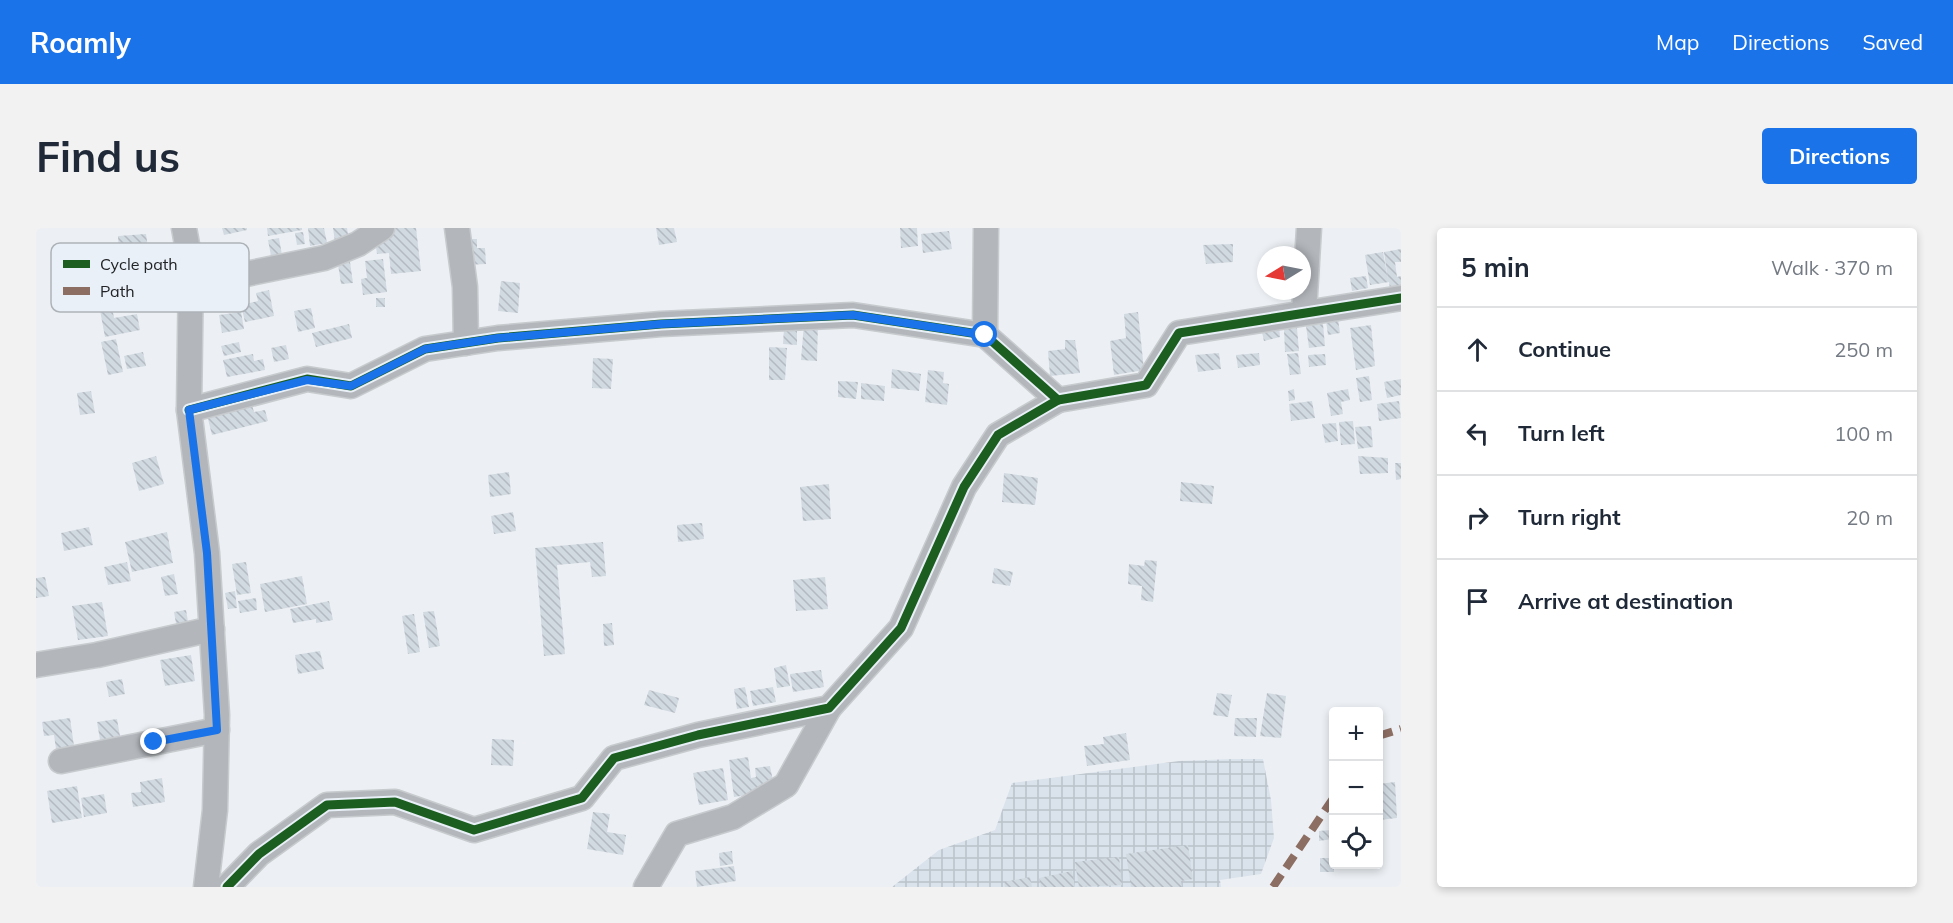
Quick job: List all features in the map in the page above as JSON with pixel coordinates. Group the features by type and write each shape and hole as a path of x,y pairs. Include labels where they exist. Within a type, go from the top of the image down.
{"street":[{"path":"184,228 187,243"},
{"path":"249,273 324,258 358,244 382,228"},
{"path":"457,228 465,287 466,343"},
{"path":"985,335 986,228"},
{"path":"1304,312 1309,228"},
{"path":"646,887 677,834 733,817 786,785 829,708 901,628 964,487 998,435 1058,400 1146,385 1179,333 1401,298"},
{"path":"190,312 189,410 207,553 217,730 214,810 206,887"},
{"path":"189,410 307,380 351,386 425,349 498,338 661,324 853,315 985,335 1058,400"},
{"path":"36,665 97,655 212,629"},
{"path":"227,887 259,854 327,805 395,802 474,830 582,798 614,758 698,735 829,708"},
{"path":"61,761 217,730"}],"shaded area":[{"path":"1263,759 1271,800 1274,838 1261,874 1220,880 1221,887 892,887 939,850 995,830 1012,783 1179,761"}],"building":[{"path":"222,228 247,228 247,230 224,235"},
{"path":"267,228 302,228 302,230 268,236"},
{"path":"308,228 324,228 327,243 310,246"},
{"path":"333,228 347,228 349,240 335,242"},
{"path":"385,228 416,228 421,271 391,274 389,253 377,254 375,240"},
{"path":"656,228 674,228 677,242 659,245"},
{"path":"900,228 917,228 918,246 901,248"},
{"path":"949,231 952,249 923,253 921,234"},
{"path":"303,232 305,244 297,245 295,233"},
{"path":"146,234 147,243 118,243 118,236"},
{"path":"279,238 282,255 271,256 268,240"},
{"path":"465,239 477,239 477,248 485,248 486,264 466,265"},
{"path":"1233,244 1233,262 1206,264 1203,245"},
{"path":"1401,249 1401,262 1395,262 1397,277 1401,276 1401,287 1390,289 1389,282 1370,285 1365,255 1383,252 1388,280 1384,252"},
{"path":"383,259 387,292 363,295 361,279 367,278 365,261"},
{"path":"350,262 353,283 341,284 338,264"},
{"path":"1366,276 1368,288 1352,291 1350,278"},
{"path":"501,281 520,283 518,313 498,311"},
{"path":"269,290 274,316 245,322 243,312 249,312 249,303 258,301 256,293"},
{"path":"376,298 385,298 385,307 376,307"},
{"path":"311,308 315,328 298,332 294,311"},
{"path":"100,312 113,312 114,318 137,314 140,330 105,337"},
{"path":"241,312 244,329 222,333 219,315"},
{"path":"1138,312 1144,370 1114,375 1110,341 1126,338 1124,314"},
{"path":"1338,319 1340,333 1328,335 1326,321"},
{"path":"804,323 818,323 817,361 801,360"},
{"path":"349,324 352,338 316,347 312,333"},
{"path":"1323,324 1325,346 1309,348 1306,326"},
{"path":"1279,325 1280,337 1264,341 1261,328"},
{"path":"1371,325 1375,366 1356,370 1350,328"},
{"path":"784,328 797,328 797,345 783,344"},
{"path":"1297,328 1299,351 1285,352 1284,329"},
{"path":"116,339 123,372 108,375 101,342"},
{"path":"1065,340 1075,340 1080,373 1050,376 1048,351 1065,349"},
{"path":"239,342 241,352 224,356 221,346"},
{"path":"286,345 289,359 274,362 271,348"},
{"path":"769,347 787,348 785,380 769,380"},
{"path":"143,352 146,366 127,369 124,356"},
{"path":"1219,353 1221,369 1198,372 1195,355"},
{"path":"1259,353 1260,365 1238,368 1236,355"},
{"path":"1298,353 1301,374 1290,375 1287,354"},
{"path":"253,354 254,361 263,359 265,370 227,377 223,360"},
{"path":"1325,354 1326,365 1309,367 1308,355"},
{"path":"593,358 613,359 611,389 592,388"},
{"path":"892,369 921,374 919,391 891,388"},
{"path":"928,370 944,372 943,383 949,384 947,405 925,402"},
{"path":"1369,376 1372,400 1360,402 1356,378"},
{"path":"1401,379 1401,395 1387,398 1384,382"},
{"path":"838,381 858,382 856,399 838,397"},
{"path":"861,383 885,386 884,401 861,399"},
{"path":"1294,389 1295,400 1289,401 1288,391"},
{"path":"1348,389 1350,400 1341,402 1343,414 1331,416 1327,393"},
{"path":"91,391 95,413 80,415 77,393"},
{"path":"1312,401 1315,418 1291,421 1289,404"},
{"path":"1399,401 1401,418 1379,421 1377,404"},
{"path":"252,405 254,412 265,410 268,421 212,435 207,415"},
{"path":"1353,421 1355,444 1341,445 1339,422"},
{"path":"1336,423 1338,441 1325,443 1322,424"},
{"path":"1371,426 1373,447 1358,449 1355,427"},
{"path":"156,456 164,484 139,491 132,463"},
{"path":"1358,456 1388,458 1388,473 1360,474"},
{"path":"1395,463 1401,463 1401,479 1396,480"},
{"path":"509,472 511,494 490,497 488,475"},
{"path":"1004,473 1038,478 1035,505 1002,502"},
{"path":"1181,482 1214,486 1212,504 1180,501"},
{"path":"829,484 831,519 803,521 800,487"},
{"path":"513,512 516,531 494,534 491,516"},
{"path":"702,523 704,539 678,542 677,525"},
{"path":"89,527 93,545 64,551 61,533"},
{"path":"167,532 173,563 132,572 125,542"},
{"path":"603,542 606,576 592,577 590,562 557,565 565,654 544,656 535,548"},
{"path":"1145,560 1157,561 1153,602 1141,600 1142,586 1128,584 1129,564 1144,566"},
{"path":"127,562 131,581 108,585 104,567"},
{"path":"246,562 251,593 237,595 232,564"},
{"path":"994,568 1013,572 1010,586 992,583"},
{"path":"174,574 178,594 165,596 161,577"},
{"path":"302,576 307,604 265,612 260,584"},
{"path":"45,577 49,596 36,598 36,578"},
{"path":"825,577 828,609 796,611 793,580"},
{"path":"235,591 237,608 228,609 225,593"},
{"path":"256,598 257,610 240,613 238,601"},
{"path":"329,601 333,620 316,623 316,619 293,623 290,609"},
{"path":"102,602 108,636 78,640 72,606"},
{"path":"186,610 189,627 177,629 174,612"},
{"path":"434,611 440,646 429,648 423,612"},
{"path":"414,614 420,652 408,654 402,616"},
{"path":"612,623 614,645 604,646 603,624"},
{"path":"320,651 324,669 298,674 295,655"},
{"path":"191,655 195,681 165,686 160,660"},
{"path":"786,665 790,686 777,688 774,668"},
{"path":"821,670 824,687 793,692 790,674"},
{"path":"122,679 125,694 109,697 106,682"},
{"path":"745,687 749,707 737,709 734,689"},
{"path":"773,687 776,702 753,706 750,691"},
{"path":"649,690 679,698 675,713 644,705"},
{"path":"1217,693 1232,695 1228,717 1213,715"},
{"path":"1267,693 1286,696 1281,738 1260,736"},
{"path":"70,718 74,746 56,749 54,735 44,736 42,722"},
{"path":"1235,718 1257,718 1256,737 1234,736"},
{"path":"117,719 120,736 100,740 97,722"},
{"path":"1126,733 1130,760 1087,766 1084,746 1104,744 1103,737"},
{"path":"492,739 514,740 513,766 491,765"},
{"path":"748,757 751,778 756,777 755,768 770,766 773,781 766,782 767,792 734,797 729,760"},
{"path":"723,768 728,800 699,805 693,773"},
{"path":"162,778 165,802 133,807 131,793 141,792 140,782"},
{"path":"1395,782 1397,818 1383,820 1383,783"},
{"path":"77,786 82,818 52,823 47,791"},
{"path":"104,794 107,813 84,817 81,798"},
{"path":"593,812 610,814 607,832 626,835 623,855 587,849"},
{"path":"1329,830 1329,839 1319,841 1319,831"},
{"path":"1188,845 1193,879 1181,881 1182,887 1131,887 1126,854"},
{"path":"732,851 733,864 720,866 719,853"},
{"path":"1119,857 1122,885 1079,887 1075,862"},
{"path":"1320,858 1329,858 1329,869 1334,869 1334,872 1320,872"},
{"path":"734,866 736,881 697,887 695,871"},
{"path":"1072,871 1075,887 1041,887 1039,878"},
{"path":"1030,877 1032,887 1005,887 1004,882"}],"marked path":[{"path":"1383,734 1401,729"},
{"path":"1273,887 1329,804"}],"cycle path":[{"path":"189,410 307,379 351,386 425,349 498,338 661,324 853,315 985,335 1058,400 1146,385 1179,333 1401,298"},
{"path":"227,887 259,854 327,805 395,802 474,830 582,798 614,758 698,735 829,708 901,628 964,487 998,435 1058,400"}],"route":[{"path":"154,742 217,730 207,553 189,410 307,380 351,386 425,349 498,338 661,324 853,315 985,335"}]}
